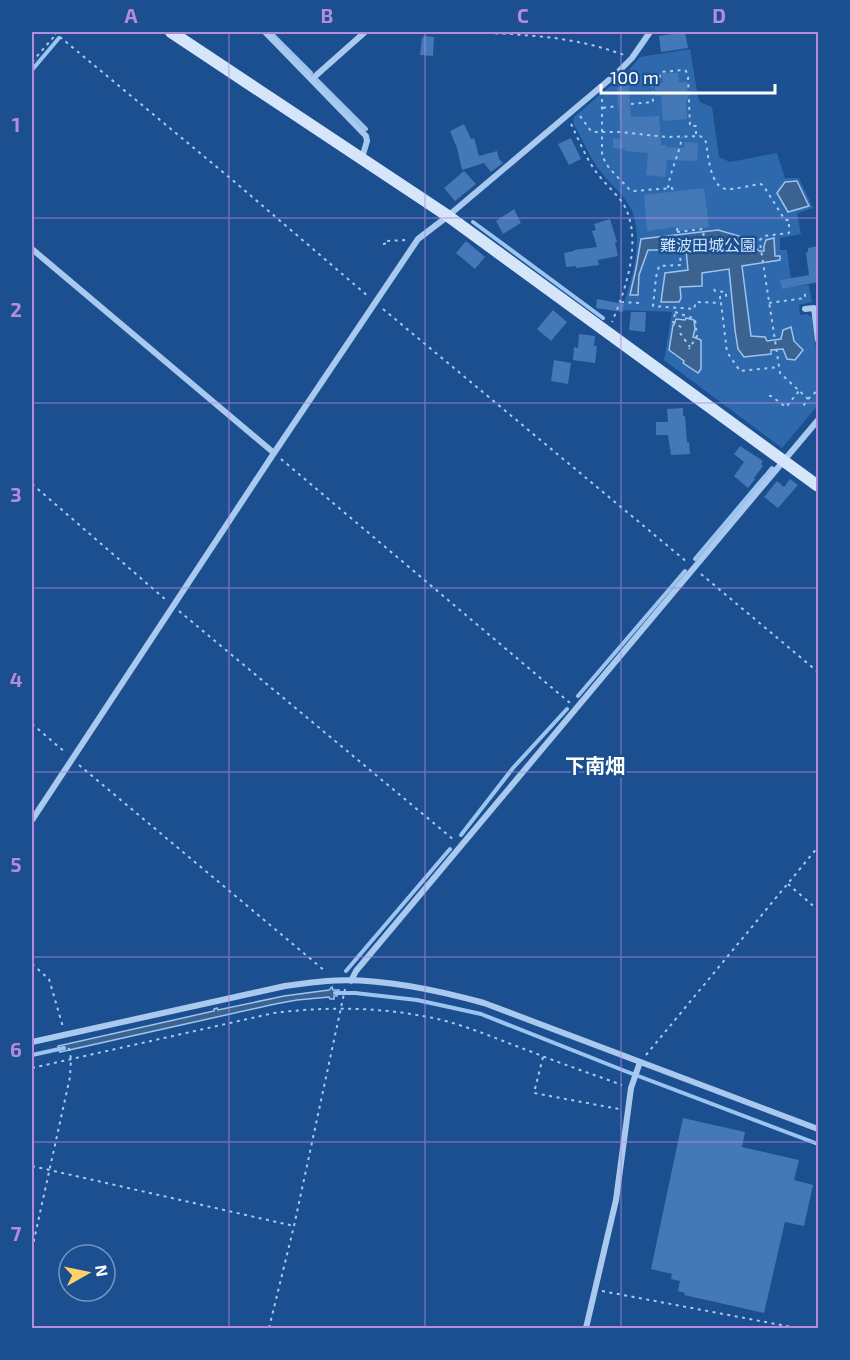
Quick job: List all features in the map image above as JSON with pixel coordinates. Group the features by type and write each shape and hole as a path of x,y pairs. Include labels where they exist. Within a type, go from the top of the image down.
{"street":[{"path":"171,32 448,216 819,486"},
{"path":"265,32 366,136 367,141 362,158"},
{"path":"312,79 365,32"},
{"path":"32,820 418,239 616,74 632,58 650,32"},
{"path":"32,249 274,453"},
{"path":"805,309 814,308 819,340"},
{"path":"349,981 819,420"},
{"path":"32,1042 285,986 349,981 402,986 462,997 501,1010 639,1064 819,1129"},
{"path":"586,1329 616,1200 627,1111 639,1064"}],"path":[{"path":"32,62 56,32 376,303 819,672"},
{"path":"480,32 562,39 610,50 632,58"},
{"path":"631,104 652,102 652,81 659,80 661,72 684,70 688,77 690,126 696,126 696,135"},
{"path":"602,99 602,156 609,168 630,190 672,188 673,192"},
{"path":"602,108 618,106"},
{"path":"575,109 591,131 648,136 696,135 704,138 712,176 720,187 726,189 763,185 785,220 789,220 789,233 761,237 760,240 780,373 808,399"},
{"path":"566,116 596,172 628,212 631,225 629,270 620,302 607,332"},
{"path":"668,189 682,137"},
{"path":"653,304 659,266 681,265 677,228"},
{"path":"677,232 703,229 704,241 711,240"},
{"path":"383,244 388,243 387,241 418,239"},
{"path":"714,289 726,292 726,296 720,297 727,352 740,370 779,367"},
{"path":"769,303 805,298 804,290"},
{"path":"620,302 639,303"},
{"path":"647,303 653,306 694,309 696,302 721,303"},
{"path":"675,312 695,319 697,336 690,348 681,334 685,328 673,322 675,312 676,308"},
{"path":"769,396 786,407 799,391"},
{"path":"802,408 817,391 819,393"},
{"path":"274,453 576,708"},
{"path":"32,484 173,606 461,846"},
{"path":"32,724 327,973 327,981"},
{"path":"639,1064 819,847"},
{"path":"788,884 819,910"},
{"path":"32,964 49,979 72,1059 32,1249"},
{"path":"269,1329 294,1226 340,1008 349,981"},
{"path":"32,1068 274,1013 340,1008 441,1020 632,1086"},
{"path":"543,1056 534,1093 627,1111"},
{"path":"32,1166 294,1226"},
{"path":"595,1290 797,1329"}],"green space":[{"name":"難波田城公園","path":"690,49 698,97 700,102 712,107 719,157 730,162 777,153 785,178 799,178 813,208 797,213 801,234 780,238 780,250 787,250 792,287 809,285 812,302 799,305 800,315 807,314 812,317 818,360 818,405 782,448 664,360 672,312 621,310 635,261 637,235 635,222 629,205 596,166 573,123 574,117 629,70 640,57"}],"shaded area":[{"path":"797,181 809,206 788,212 777,193 785,182"},
{"path":"718,230 753,240 759,251 764,251 766,240 774,238 775,256 780,256 780,260 742,266 751,336 765,337 767,341 781,339 783,330 791,327 794,341 803,350 795,360 787,359 783,349 771,350 771,354 744,357 738,349 729,269 702,273 702,286 680,287 679,302 661,302 665,273 688,270 686,250 648,250 639,275 638,295 630,295 641,239"},
{"path":"686,318 694,320 693,337 701,340 701,369 698,373 669,350 676,319 685,320"},
{"path":"332,987 333,990 339,990 334,999 329,997 275,1004 60,1052 58,1046 214,1011 217,1008 218,1010 284,996 329,990"}],"building":[{"path":"685,32 688,48 661,52 659,36"},
{"path":"423,36 434,37 433,56 420,55"},
{"path":"662,73 678,73 679,82 687,82 687,119 663,121 661,95 655,96 655,84 663,83"},
{"path":"629,86 631,117 659,116 661,145 684,148 684,142 698,143 697,161 667,160 665,177 646,175 648,153 613,148 613,138 621,139 617,87"},
{"path":"464,124 471,139 474,138 479,156 497,151 503,163 491,172 484,163 462,170 450,131"},
{"path":"571,138 581,159 569,165 558,144"},
{"path":"464,171 476,184 455,201 444,188"},
{"path":"704,188 709,227 678,231 678,227 647,231 644,195"},
{"path":"514,209 521,223 503,234 496,221"},
{"path":"610,219 617,242 615,242 618,256 598,260 599,265 566,267 564,253 597,247 592,231 596,230 594,224"},
{"path":"466,241 485,257 475,269 456,253"},
{"path":"819,246 819,282 782,289 780,280 809,275 806,253 808,248"},
{"path":"597,299 624,304 623,312 596,308"},
{"path":"553,310 567,322 551,341 537,329"},
{"path":"631,312 646,312 645,332 629,330"},
{"path":"579,334 595,336 594,346 597,346 595,363 573,360 574,347 578,348"},
{"path":"554,360 571,363 568,384 551,381"},
{"path":"683,408 690,454 671,455 668,435 656,435 656,422 668,422 667,409"},
{"path":"740,446 763,461 761,464 763,466 748,488 734,476 744,462 734,454"},
{"path":"790,479 798,485 778,508 764,497 777,481 784,487"},
{"path":"683,1118 745,1132 742,1147 799,1160 794,1180 813,1185 804,1226 785,1222 764,1313 684,1295 685,1293 678,1291 680,1281 671,1279 672,1274 651,1269"}],"waterway":[{"path":"270,32 311,73"},
{"path":"32,70 59,38"},
{"path":"317,80 366,129"},
{"path":"473,222 603,318"},
{"path":"695,559 772,468"},
{"path":"578,696 685,571"},
{"path":"461,835 513,768 567,709"},
{"path":"346,971 450,849"},
{"path":"335,993 417,1000 481,1014 818,1144"},
{"path":"32,1055 64,1048"}],"district":[{"name":"下南畑","path":"595,765"}]}
